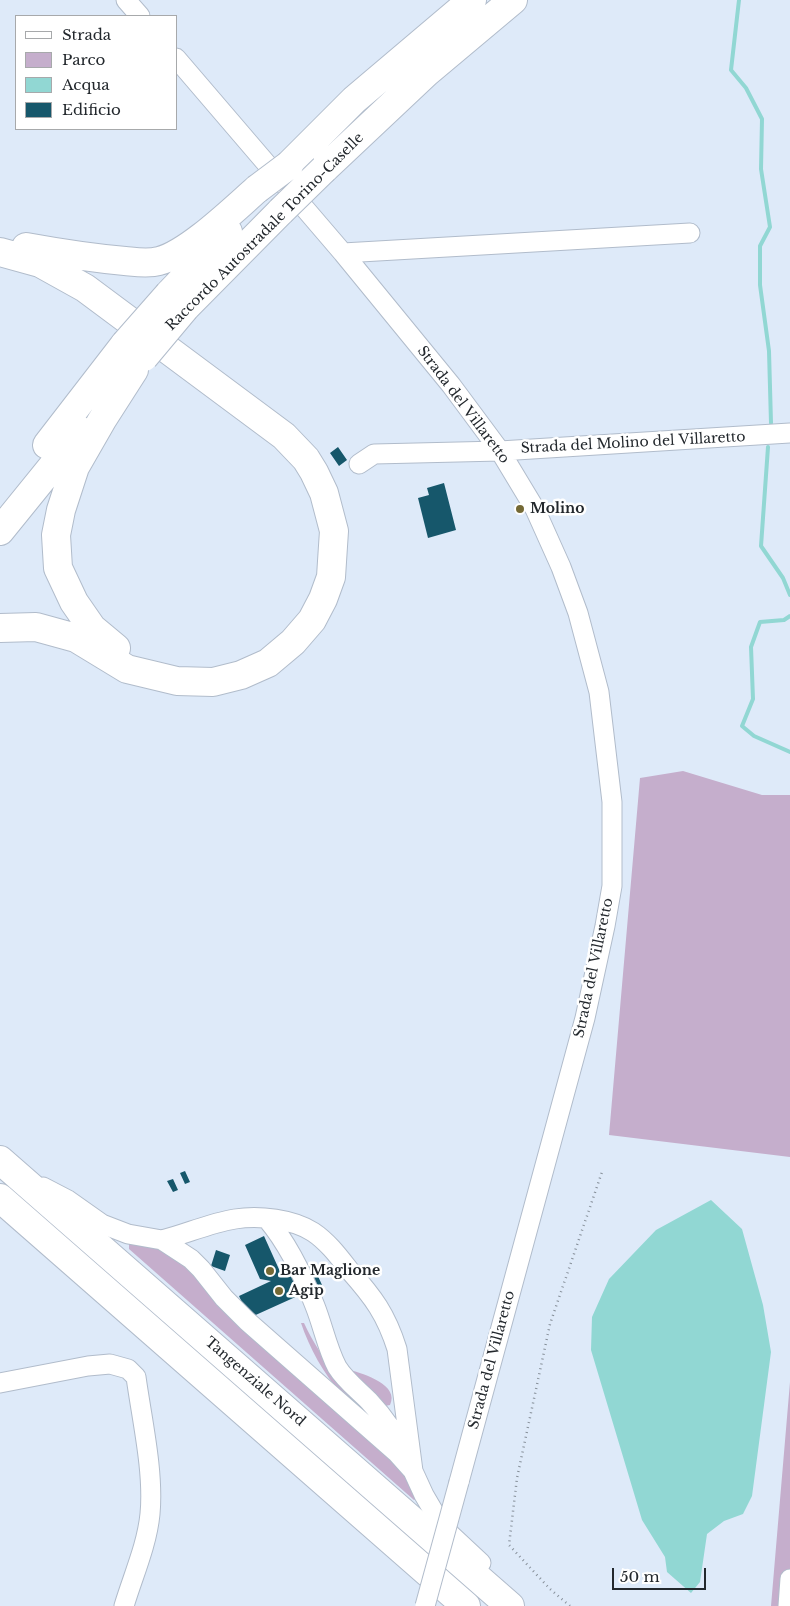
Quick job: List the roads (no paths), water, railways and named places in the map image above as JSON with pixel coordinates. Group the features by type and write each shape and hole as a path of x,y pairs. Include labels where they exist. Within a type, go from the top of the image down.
{"highway":[{"name":"Raccordo Autostradale Torino-Caselle","path":"0,531 135,357 231,229 266,198 297,156 354,100 472,0"},
{"name":"Raccordo Autostradale Torino-Caselle","path":"266,198 324,169 426,73 512,0"},
{"path":"0,242 99,259 146,263 160,261 266,198"},
{"path":"0,252 40,263 85,288 284,436 306,459 314,472 324,493 334,531 331,577 323,599 312,620 292,642 268,662 241,675 213,682 176,681 127,669 76,638 36,627 0,628"},
{"name":"Raccordo Autostradale Torino-Caselle","path":"0,506 135,357"},
{"path":"135,357 75,467 61,510 56,535 58,568 74,602 92,628 124,654 142,664 192,681"},
{"name":"Tangenziale Nord","path":"9,1167 512,1606"},
{"name":"Tangenziale Nord","path":"0,1198 466,1606"}],"street":[{"path":"126,0 139,15"},
{"name":"Strada del Villaretto","path":"178,60 343,254 451,385 500,451 535,509 561,567 578,613 599,692 612,802 612,886 606,926 586,1018 425,1606"},
{"path":"343,254 690,232"},
{"name":"Strada del Molino del Villaretto","path":"359,464 374,454 500,451 790,433"},
{"path":"9,1167 68,1200 102,1224 116,1231 162,1240 196,1264 230,1304 376,1433 413,1471"},
{"path":"162,1240 235,1219 286,1220 296,1223 323,1240 372,1297 391,1329 396,1349 413,1471"},
{"path":"266,1219 277,1231 296,1262 315,1305 332,1356 339,1369 386,1420 397,1436 424,1495 438,1519 451,1535 480,1563 512,1606"},
{"path":"0,1383 88,1366 110,1364 128,1369 136,1378 150,1480 150,1514 145,1540 124,1606"},
{"path":"788,1606 790,1580"}],"water":[{"path":"711,1200 742,1229 763,1305 771,1352 752,1496 743,1514 724,1521 707,1534 700,1582 691,1593 667,1572 665,1557 642,1520 591,1350 592,1317 609,1279 656,1230"}],"waterway":[{"path":"739,0 731,70 746,88 762,119 761,169 770,227 760,246 760,285 769,351 771,423"},
{"path":"768,447 761,546 783,578 790,595"},
{"path":"790,616 784,620 760,622 751,647 753,699 742,726 754,736 790,752"}],"place":[{"name":"Molino","path":"520,509"},
{"name":"Bar Maglione","path":"270,1271"},
{"name":"Agip","path":"279,1291"}]}
